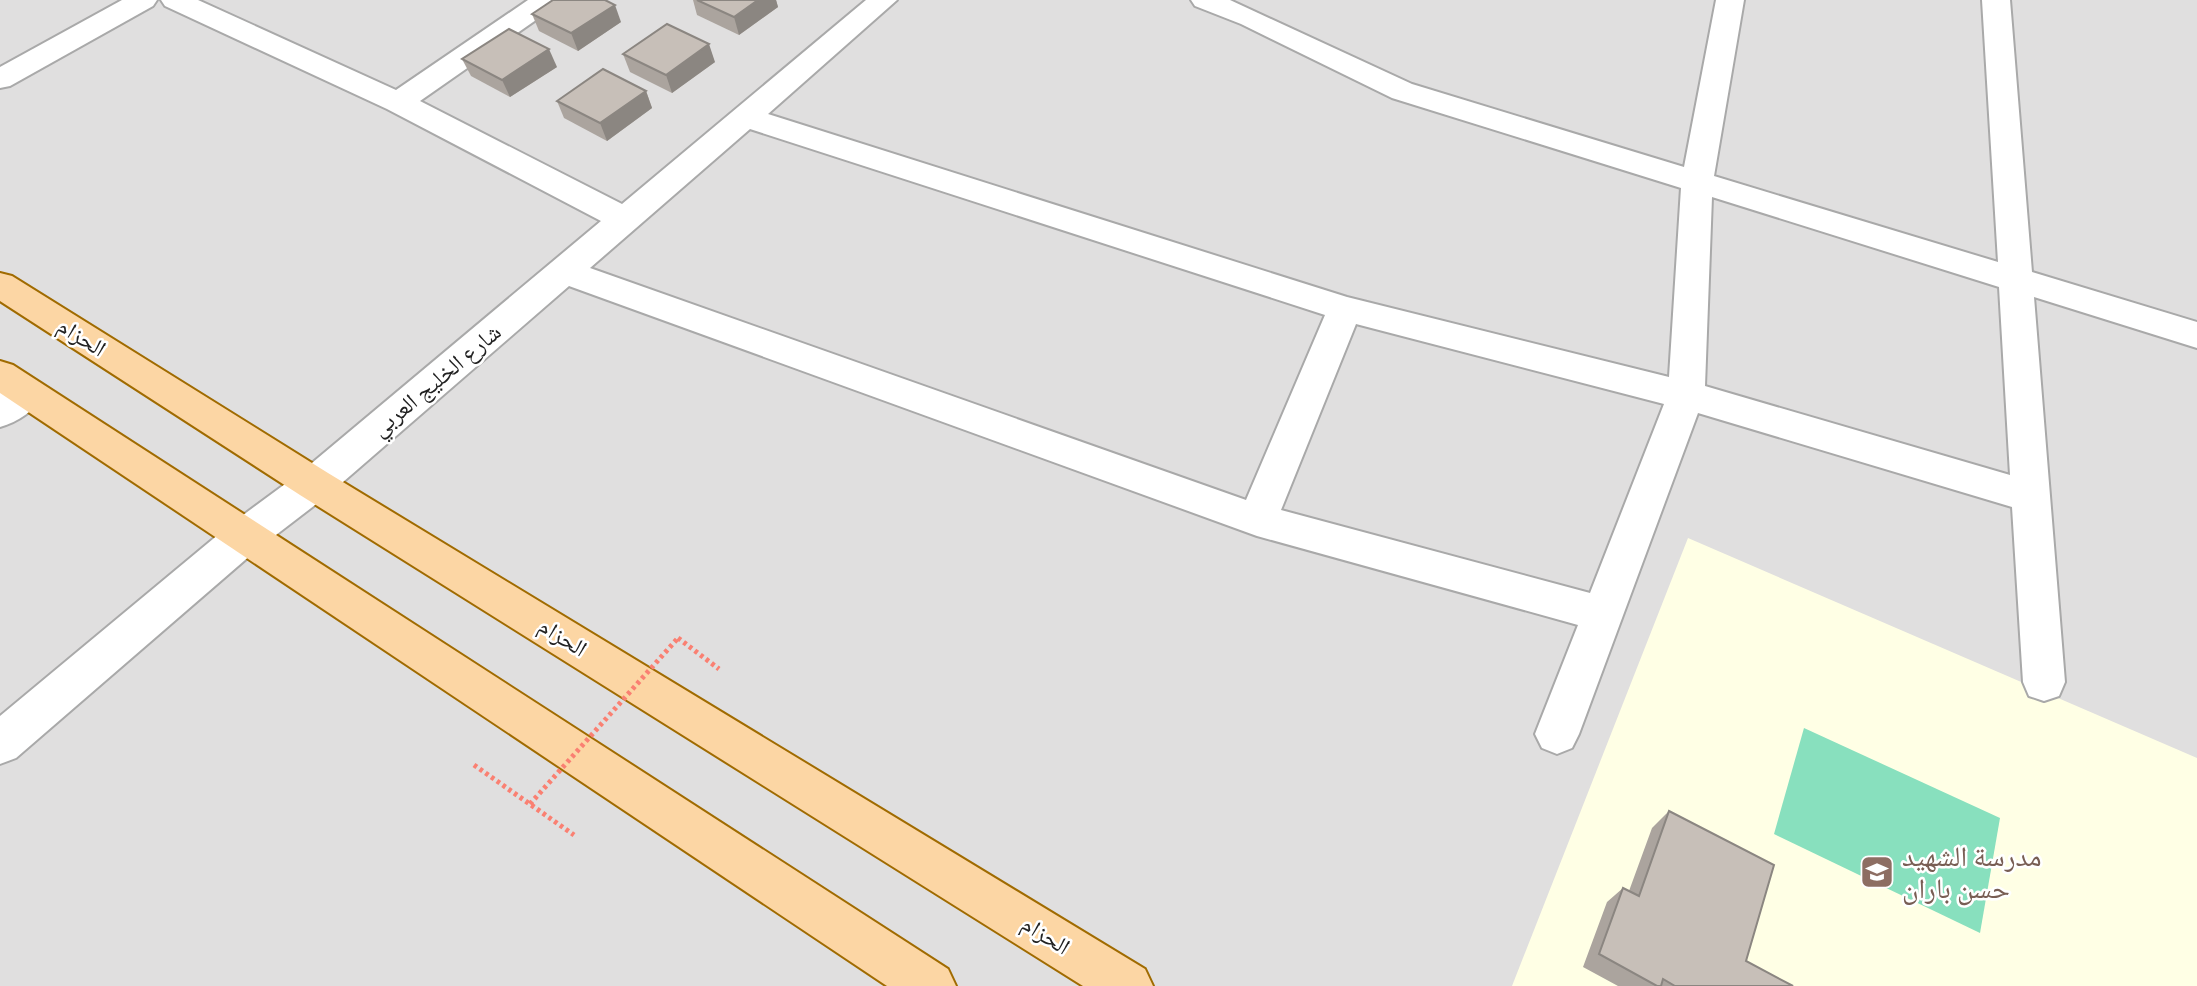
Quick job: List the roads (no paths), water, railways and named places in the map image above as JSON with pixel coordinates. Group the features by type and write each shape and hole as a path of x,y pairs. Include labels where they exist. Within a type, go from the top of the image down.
{"main road":[{"name":"الحزام","path":"0,285 314,484 1128,986"},
{"path":"9,394 245,536 931,986"}],"street":[{"path":"0,79 143,0"},
{"path":"175,0 398,102 625,220"},
{"path":"398,102 546,0"},
{"path":"1205,0 1251,18 1402,91 2197,335"},
{"path":"1557,734 1686,395 1697,181 1730,0"},
{"path":"1996,0 2045,682"},
{"name":"شارع الخليج العربي","path":"0,743 245,536 314,484 881,4"},
{"path":"747,118 1345,309 1686,395 2030,496"},
{"path":"564,272 1257,520 1601,614"},
{"path":"1257,520 1345,309"}],"place":[{"name":"مدرسة الشهيد حسن باران","path":"1877,872"}]}
